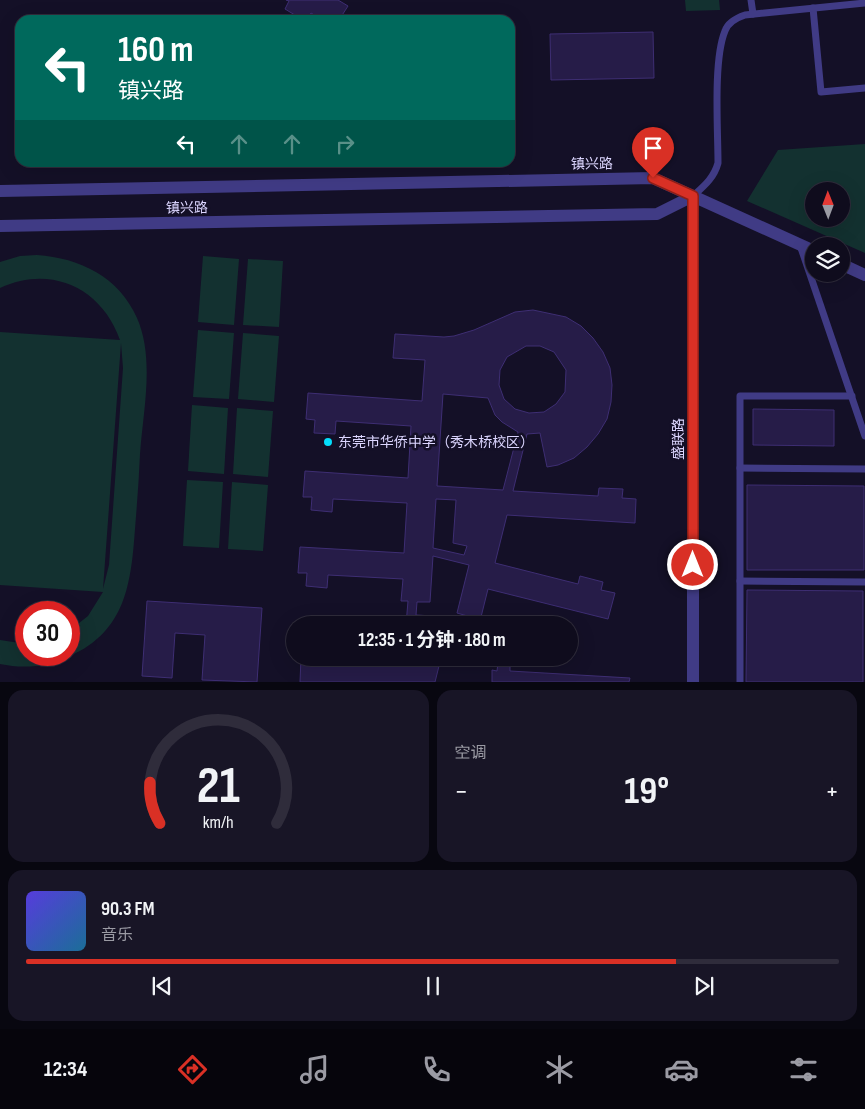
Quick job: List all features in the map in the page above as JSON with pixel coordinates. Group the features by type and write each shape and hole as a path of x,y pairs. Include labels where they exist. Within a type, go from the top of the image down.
{"street":[{"name":"镇兴路","path":"0,191 653,178 693,196"},
{"name":"镇兴路","path":"0,226 657,214 693,196"},
{"path":"693,196 805,247"},
{"name":"盛联路","path":"693,196 693,682"},
{"path":"850,268 865,275"}],"lane":[{"path":"751,0 753,14"},
{"path":"693,196 709,182 715,173 718,163 718,90 724,32 732,21 753,14 865,3"},
{"path":"813,8 821,92 865,88"},
{"path":"800,245 865,436"},
{"path":"740,682 740,396 852,396"},
{"path":"740,468 865,469"},
{"path":"740,581 865,582"}],"green space":[{"path":"685,0 719,0 720,10 686,11"},
{"path":"865,144 865,253 850,246 850,237 829,237 808,228 850,228 850,182 805,182 805,227 747,201 778,150"},
{"path":"37,255 68,260 83,265 109,281 120,291 137,318 142,334 147,368 131,568 122,603 114,619 103,633 89,646 80,651 80,622 88,616 103,592 0,585 0,332 120,340 112,322 101,307 88,294 72,286 56,280 38,279 19,281 0,288 0,262 20,256","holes":["121,343 123,368 109,565 103,589"]},
{"path":"203,256 239,259 234,325 198,322"},
{"path":"248,259 283,261 279,327 243,325"},
{"path":"198,330 234,333 229,399 193,397"},
{"path":"243,333 279,336 274,402 238,399"},
{"path":"192,405 228,408 224,474 188,471"},
{"path":"237,408 273,411 268,477 233,474"},
{"path":"187,480 223,482 219,548 183,546"},
{"path":"232,482 268,485 263,551 228,549"},
{"path":"0,640 15,642 15,666 0,664"}],"building":[{"path":"286,0 338,0 348,6 342,15 314,15 311,13 310,15 295,15 285,9 289,1"},
{"path":"653,32 654,78 551,80 550,34"},
{"path":"533,310 566,317 581,326 603,352 610,368 611,402 607,419 598,434 574,458 558,465 547,467 540,433 527,434 513,491 598,496 599,488 623,489 622,498 636,499 635,523 507,515 495,563 578,584 580,576 603,582 601,590 615,593 608,619 488,589 481,616 468,616 457,613 469,565 433,556 430,602 417,602 416,615 433,616 407,616 408,601 401,601 403,579 328,575 327,588 306,586 307,573 298,573 300,547 404,553 407,503 333,499 332,512 311,510 312,497 303,497 305,471 408,478 411,426 336,421 335,434 314,433 315,420 306,419 308,393 422,401 425,360 393,358 395,334 444,337 474,330 515,312","holes":["526,346 540,346 554,352 566,370 565,392 556,404 544,412 529,413 515,409 504,399 499,385 500,370 507,357","443,394 488,398 495,415 518,432 503,490 437,486","436,499 456,500 453,543 467,546 464,555 433,548"]},
{"path":"753,409 834,410 834,446 753,445"},
{"path":"747,485 864,486 864,570 747,570"},
{"path":"747,590 863,591 863,682 746,682"},
{"path":"147,601 262,608 257,682 202,680 205,635 175,633 172,678 142,676"},
{"path":"301,666 439,666 435,682 300,682"},
{"path":"498,666 510,666 510,671 630,678 629,682 492,682 492,670 497,671"}],"place":[{"name":"东莞市华侨中学（秀木桥校区）","path":"328,442"}],"route":[{"path":"653,178 693,196 693,565"}]}
